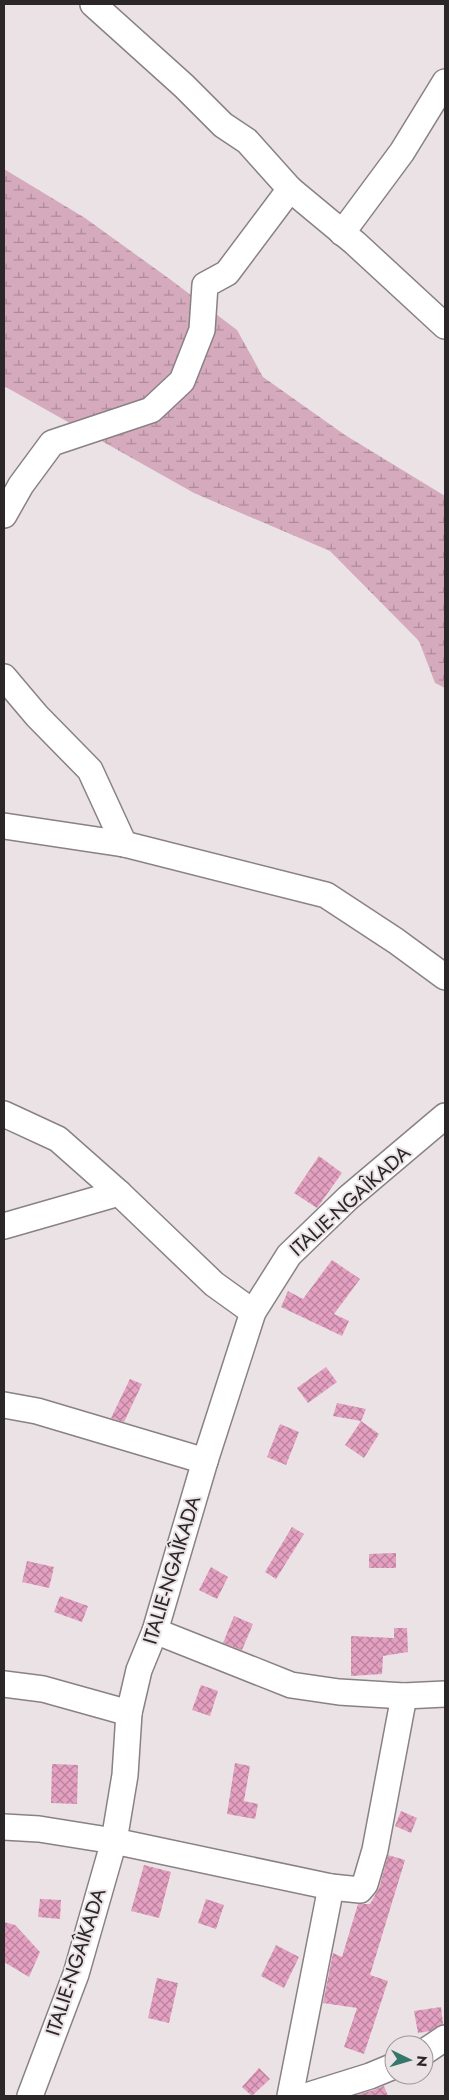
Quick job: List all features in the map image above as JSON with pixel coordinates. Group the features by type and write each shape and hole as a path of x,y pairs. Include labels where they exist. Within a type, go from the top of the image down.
{"street":[{"path":"93,4 177,80 223,125 247,140 290,189 445,326"},
{"path":"342,233 402,152 445,82"},
{"path":"4,515 21,485 52,443 151,410 182,380 202,330 205,285 227,273 290,189"},
{"path":"4,676 36,716 90,770 124,844"},
{"path":"4,826 124,844 326,895 396,941 445,977"},
{"path":"4,1114 58,1139 119,1193 214,1284 253,1312"},
{"name":"ITALIE-NGAÎKADA","path":"30,2096 76,1974 114,1841 125,1775 129,1712 139,1670 154,1631 205,1460 253,1312 289,1255 348,1198 445,1116"},
{"path":"4,1226 119,1193"},
{"path":"4,1405 37,1411 205,1460"},
{"path":"154,1631 291,1685 339,1692 404,1696 445,1694"},
{"path":"4,1684 43,1689 129,1712"},
{"path":"4,1827 39,1829 114,1841 331,1887 360,1890 365,1884 374,1850 404,1696"},
{"path":"290,2096 331,1887"},
{"path":"434,2045 445,2038"},
{"path":"306,2096 384,2070"}],"green space":[{"path":"4,169 85,218 237,330 263,377 345,435 445,496 445,688 435,683 419,641 330,551 194,493 4,386"}],"building":[{"path":"319,1156 342,1173 317,1208 294,1193"},
{"path":"332,1260 360,1279 334,1314 349,1321 342,1336 281,1307 288,1291 303,1299"},
{"path":"326,1367 337,1382 308,1403 297,1388"},
{"path":"130,1379 142,1384 124,1422 111,1418"},
{"path":"337,1403 366,1409 361,1421 333,1416"},
{"path":"361,1421 379,1434 364,1458 345,1445"},
{"path":"280,1424 299,1432 286,1465 267,1457"},
{"path":"292,1527 304,1534 276,1579 265,1572"},
{"path":"396,1553 396,1568 369,1568 369,1554"},
{"path":"27,1561 54,1567 49,1588 22,1582"},
{"path":"211,1567 228,1577 217,1599 199,1590"},
{"path":"60,1596 88,1606 82,1622 54,1612"},
{"path":"234,1616 253,1624 242,1650 223,1643"},
{"path":"394,1628 407,1628 408,1652 383,1656 382,1674 351,1676 351,1636 394,1638"},
{"path":"201,1685 218,1691 210,1716 192,1710"},
{"path":"235,1763 250,1766 244,1801 258,1804 255,1819 227,1814"},
{"path":"52,1764 78,1765 77,1804 51,1803"},
{"path":"401,1811 417,1818 411,1833 395,1826"},
{"path":"388,1855 405,1860 370,1975 388,1981 364,2054 344,2047 357,2008 323,2003 333,1953 342,1957 358,1904 370,1904 379,1888"},
{"path":"144,1865 171,1872 159,1918 131,1911"},
{"path":"40,1899 61,1900 60,1919 38,1917"},
{"path":"206,1899 224,1905 216,1929 198,1923"},
{"path":"4,1922 15,1925 40,1952 29,1977 4,1962"},
{"path":"276,1945 299,1957 284,1988 261,1976"},
{"path":"157,1978 178,1983 169,2023 148,2018"},
{"path":"441,2007 443,2024 430,2031 418,2033 414,2011"},
{"path":"259,2068 270,2079 252,2096 242,2087"},
{"path":"384,2086 388,2096 353,2096 374,2090"}]}
